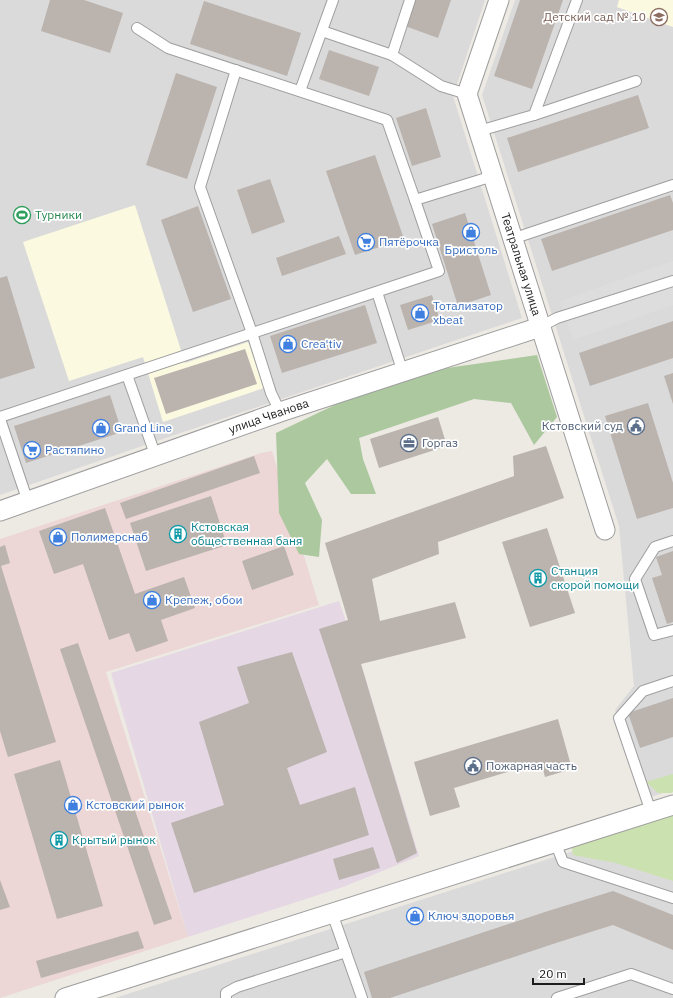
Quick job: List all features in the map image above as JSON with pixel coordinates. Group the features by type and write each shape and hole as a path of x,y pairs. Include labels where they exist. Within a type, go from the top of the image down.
{"street":[{"path":"467,94 500,0"},
{"name":"Театральная улица","path":"467,94 540,327 606,530"},
{"name":"улица Чванова","path":"0,512 280,412 540,327"},
{"path":"65,998 673,805"}],"lane":[{"path":"300,91 332,0"},
{"path":"392,55 410,0"},
{"path":"534,115 577,0"},
{"path":"28,502 0,418 439,271 387,120 168,48 138,28"},
{"path":"322,31 392,55 441,86 467,94"},
{"path":"236,70 200,187 252,333 271,393 280,412"},
{"path":"479,131 534,115 636,81"},
{"path":"415,200 492,176"},
{"path":"512,239 673,185"},
{"path":"540,327 558,318 673,281"},
{"path":"377,292 403,372"},
{"path":"127,375 156,456"},
{"path":"673,541 655,547 635,579 654,635 673,630"},
{"path":"651,812 619,718 643,691 673,681"},
{"path":"554,842 564,862 673,898"},
{"path":"332,913 362,998"},
{"path":"226,998 226,993 237,987 346,952"},
{"path":"557,998 631,974 673,989"}],"shaded area":[{"path":"0,0 485,0 453,96 522,318 0,495"},
{"path":"515,0 673,0 673,790 647,798 615,710 634,686 619,526 482,95"},
{"name":"Детский сад № 10","path":"619,0 673,0 673,27 617,7"},
{"path":"135,205 185,363 248,342 264,388 163,422 143,357 69,381 23,242"},
{"path":"673,261 673,305 573,340 560,301"},
{"name":"Кстовский рынок","path":"272,451 319,605 106,672 188,937 0,998 0,539 261,453"},
{"path":"339,601 363,670 419,856 343,887 188,937 111,673"},
{"path":"673,819 673,998 115,998"}],"green space":[{"path":"537,355 557,417 534,445 511,403 474,399 359,438 363,459 376,494 351,494 327,459 305,483 322,520 319,557 299,554 279,513 276,433 343,401 447,368"},
{"path":"673,774 673,792 671,793 658,793 646,782"},
{"path":"673,811 673,881 616,863 573,855 571,843"}],"building":[{"path":"50,0 84,0 123,13 110,53 41,31"},
{"path":"414,0 451,0 438,38 405,26"},
{"path":"520,0 563,0 532,89 494,76"},
{"path":"204,1 301,33 287,76 190,44"},
{"path":"329,50 379,67 369,96 319,79"},
{"path":"176,73 217,87 187,179 146,165"},
{"path":"638,95 649,128 518,172 507,138"},
{"path":"426,108 441,157 412,166 396,118"},
{"path":"375,155 404,239 355,255 326,171"},
{"path":"270,179 285,222 252,234 237,190"},
{"path":"670,195 673,203 673,230 552,271 541,239"},
{"path":"198,206 231,299 193,312 161,220"},
{"path":"465,213 491,295 458,306 432,224"},
{"path":"339,236 346,254 282,276 276,258"},
{"path":"7,276 35,368 0,379 0,278"},
{"name":"Тотализатор xbeat","path":"432,295 440,320 408,330 400,305"},
{"path":"365,305 377,343 282,373 270,336"},
{"path":"673,321 673,358 590,386 579,353"},
{"path":"245,349 257,384 166,414 154,378"},
{"path":"673,373 673,404 664,376"},
{"path":"110,395 122,432 26,463 14,426"},
{"path":"648,403 673,483 673,508 637,519 605,416"},
{"name":"Горгаз","path":"438,417 447,446 379,468 370,439"},
{"path":"546,446 564,498 438,542 439,554 372,579 380,621 455,602 466,638 361,664 417,853 397,863 319,629 348,620 325,543 514,476 513,456"},
{"path":"254,456 260,473 126,519 120,503"},
{"name":"Кстовская общественная баня","path":"211,496 227,545 146,571 130,523"},
{"path":"105,508 135,594 184,577 195,608 161,620 168,641 136,652 129,633 109,640 83,564 54,574 39,531"},
{"name":"Станция скорой помощи","path":"547,528 575,613 530,627 502,542"},
{"path":"5,545 10,563 1,566 56,742 8,757 0,731 0,547"},
{"path":"284,546 294,575 252,590 242,561"},
{"path":"673,551 673,622 667,624 652,578 662,575 656,557"},
{"path":"78,643 172,919 154,925 60,649"},
{"path":"292,652 327,752 287,768 300,805 355,787 369,835 194,893 171,823 224,805 199,722 249,703 237,667"},
{"path":"673,698 673,737 640,748 628,713"},
{"name":"Пожарная часть","path":"558,719 572,769 545,777 541,762 454,788 460,807 430,816 414,762"},
{"name":"Крытый рынок","path":"60,760 103,906 57,919 14,774"},
{"path":"373,847 380,868 339,880 333,859"},
{"path":"0,880 10,907 0,910"},
{"path":"613,891 673,915 673,950 613,925 390,998 372,998 364,972"},
{"path":"138,931 144,948 41,978 36,961"}],"place":[{"name":"Детский сад № 10","path":"659,17"},
{"name":"Турники","path":"22,215"},
{"name":"Бристоль","path":"471,232"},
{"name":"Пятёрочка","path":"366,242"},
{"name":"Тотализатор xbeat","path":"420,313"},
{"name":"Crea'tiv","path":"288,344"},
{"name":"Кстовский суд","path":"636,426"},
{"name":"Grand Line","path":"101,428"},
{"name":"Горгаз","path":"409,443"},
{"name":"Растяпино","path":"32,450"},
{"name":"Кстовская общественная баня","path":"178,534"},
{"name":"Полимерснаб","path":"58,537"},
{"name":"Станция скорой помощи","path":"538,578"},
{"name":"Крепеж, обои","path":"152,600"},
{"name":"Пожарная часть","path":"473,766"},
{"name":"Кстовский рынок","path":"73,805"},
{"name":"Крытый рынок","path":"59,840"},
{"name":"Ключ здоровья","path":"415,916"}]}
